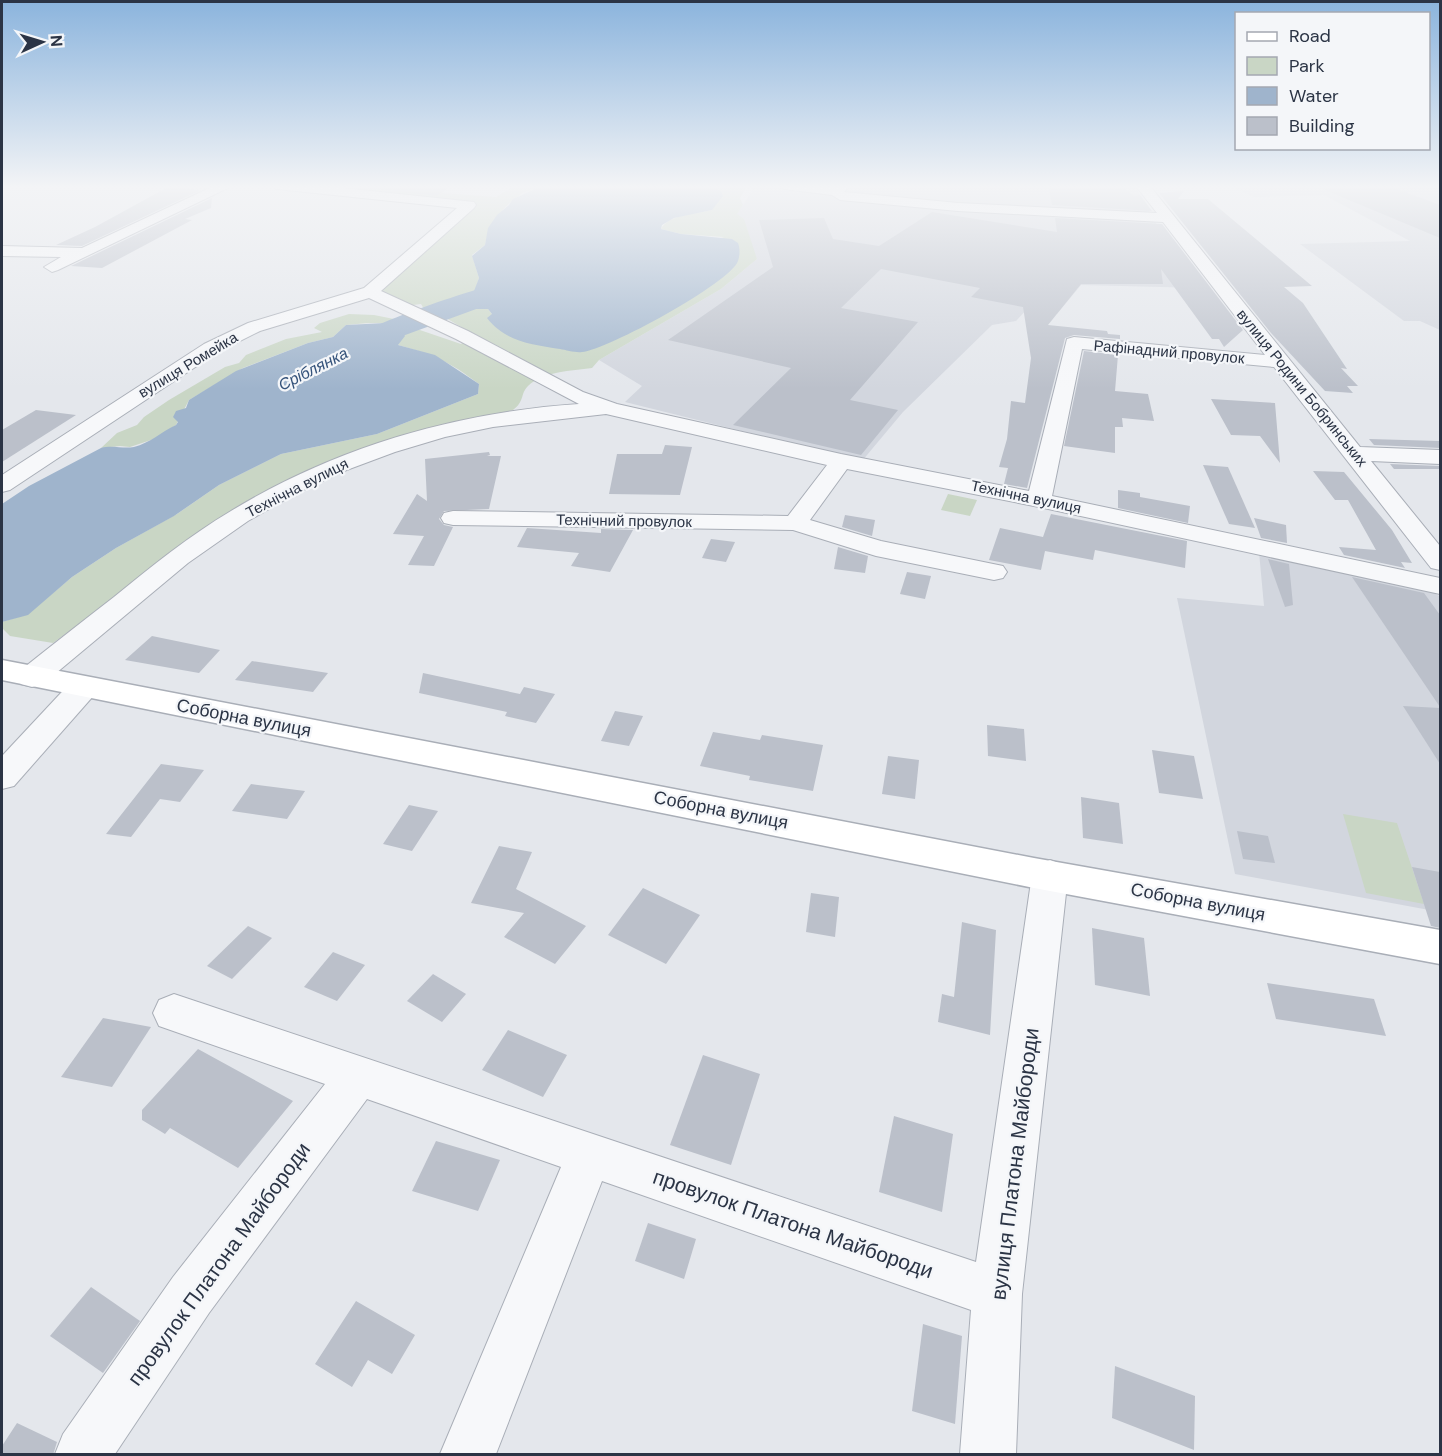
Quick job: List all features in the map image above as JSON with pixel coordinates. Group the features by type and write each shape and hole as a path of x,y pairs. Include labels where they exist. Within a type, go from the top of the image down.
{"main road":[{"name":"Соборна вулиця","path":"17,674 1050,875 1440,947"}],"street":[{"path":"52,267 84,253"},
{"name":"вулиця Ромейка","path":"2,485 211,348 254,327 370,292 414,253"},
{"name":"вулиця Родини Бобринських","path":"1194,253 1440,562"},
{"name":"Технічна вулиця","path":"370,292 462,335 576,396 611,409 841,461 1039,500 1440,586"},
{"name":"Рафінадний провулок","path":"1039,500 1074,343 1280,363"},
{"name":"Технічна вулиця","path":"17,674 194,545 277,495 354,458 439,432 520,415 611,409"},
{"path":"1355,454 1440,457"},
{"path":"795,523 841,461"},
{"name":"Технічний провулок","path":"453,519 795,523 876,548 994,572"},
{"path":"2,777 84,687"},
{"name":"вулиця Платона Майбороди","path":"988,1455 997,1293 1050,875"},
{"name":"провулок Платона Майбороди","path":"174,1013 997,1293"},
{"name":"провулок Платона Майбороди","path":"83,1455 191,1295 358,1076"},
{"path":"468,1455 589,1155"}],"shaded area":[{"path":"754,253 1175,253 1201,288 1081,285 1057,314 1028,308 1016,321 992,325 903,412 862,461 625,402 642,386 599,360 721,289 757,259"},
{"path":"1312,253 1440,253 1440,330 1420,321 1404,321"},
{"path":"1259,552 1433,589 1440,596 1440,912 1235,874 1177,598 1264,606"}],"green space":[{"path":"419,253 475,253 472,255 479,278 475,291 446,307 424,309 421,304 405,306 375,292"},
{"path":"676,253 755,253 757,259 721,289 599,360 592,368 558,372 534,381 528,386 519,404 513,410 450,426 220,523 176,548 141,579 53,643 10,636 2,628 2,622 28,614 72,577 116,548 177,514 219,485 281,454 377,434 478,394 479,384 459,370 431,356 398,345 406,330 414,328 461,344 473,334 446,318 471,309 488,309 492,314"},
{"path":"349,314 374,315 399,320 391,323 346,325 333,337 308,343 243,368 189,400 176,425 154,439 130,447 101,448 117,433 137,425 144,417 169,400 225,367 239,363 246,355 286,339 322,332 314,328 320,323"},
{"path":"948,494 977,500 970,516 941,510"},
{"path":"1343,814 1397,823 1424,904 1366,893"}],"water":[{"path":"476,253 739,253 738,261 730,271 692,299 616,340 582,352 520,341 511,337 494,326 487,318 492,314 488,309 471,309 446,318 424,309 446,307 474,291 479,278 472,256"},
{"path":"405,322 414,328 403,333 405,336 398,345 435,355 479,384 478,394 377,434 281,454 219,485 174,516 116,548 72,577 28,615 2,622 2,504 29,486 101,448 134,447 150,440 176,425 178,422 173,417 176,411 186,408 189,400 236,371 308,343 333,337 346,325"}],"building":[{"path":"98,253 130,253 102,268 71,266"},
{"path":"769,253 1184,253 1243,330 1224,347 1219,339 1212,339 1161,269 1163,284 1081,284 1048,325 1107,331 1108,334 1120,335 1120,339 1074,335 1065,338 1027,488 1004,484 1008,468 999,467 1007,439 1011,401 1025,403 1031,358 1023,307 971,297 980,288 881,269 841,308 918,322 850,400 898,410 861,455 733,425 791,368 668,340 773,267"},
{"path":"1207,253 1272,253 1312,286 1284,287 1303,303 1347,369 1341,368 1358,386 1347,386 1353,393 1325,391 1271,333"},
{"path":"1084,351 1118,355 1115,391 1148,394 1154,421 1122,418 1123,427 1115,427 1115,453 1064,446"},
{"path":"1211,399 1275,403 1280,463 1260,436 1231,435"},
{"path":"36,410 76,415 2,462 2,430"},
{"path":"1369,439 1440,441 1440,448 1374,445"},
{"path":"665,445 692,447 680,495 609,494 617,454 662,454"},
{"path":"489,452 490,455 487,456 501,456 489,509 444,511 439,519 444,525 453,527 434,566 408,565 424,536 393,534 417,494 427,501 425,459"},
{"path":"1390,464 1440,466 1440,469 1394,469"},
{"path":"1203,465 1228,467 1255,528 1229,524"},
{"path":"1313,471 1344,472 1392,530 1412,563 1401,562 1405,568 1344,555 1339,547 1376,550 1348,500 1335,500"},
{"path":"1118,490 1140,493 1140,497 1190,506 1188,523 1118,508"},
{"path":"1051,514 1187,541 1185,568 1095,550 1093,560 1045,551 1041,570 989,560 1000,528 1043,537"},
{"path":"845,515 875,520 872,536 842,527"},
{"path":"1254,518 1286,525 1287,543 1261,538"},
{"path":"527,528 601,533 601,529 633,530 610,572 571,566 579,553 517,547"},
{"path":"711,539 735,542 726,562 702,558"},
{"path":"838,547 868,556 865,573 834,569"},
{"path":"1268,559 1289,564 1293,605 1285,607"},
{"path":"907,572 931,576 925,599 900,594"},
{"path":"1352,577 1424,593 1440,615 1440,707"},
{"path":"152,636 220,650 199,673 125,660"},
{"path":"252,661 328,673 313,692 235,680"},
{"path":"423,673 520,694 524,687 555,694 536,723 505,716 507,712 419,693"},
{"path":"1403,706 1440,708 1440,764"},
{"path":"615,711 643,716 629,746 601,741"},
{"path":"987,725 1024,729 1026,761 988,756"},
{"path":"713,732 760,740 762,735 823,745 813,791 749,780 750,776 700,766"},
{"path":"1152,750 1194,756 1203,799 1159,793"},
{"path":"888,756 919,760 915,799 882,794"},
{"path":"161,764 204,770 180,802 160,799 131,837 106,834"},
{"path":"251,784 305,791 287,819 232,811"},
{"path":"1081,797 1119,803 1123,844 1083,838"},
{"path":"409,805 438,811 412,851 383,844"},
{"path":"1237,831 1268,836 1275,863 1243,859"},
{"path":"499,846 532,852 516,889 586,926 555,964 504,937 524,913 471,903"},
{"path":"1412,867 1440,872 1440,928 1431,926"},
{"path":"643,888 700,915 666,964 608,935"},
{"path":"811,893 839,897 835,937 806,932"},
{"path":"962,922 996,930 990,1035 938,1022 942,994 954,997"},
{"path":"248,926 272,938 232,979 207,966"},
{"path":"1092,928 1144,938 1150,996 1095,985"},
{"path":"333,952 365,965 337,1001 304,987"},
{"path":"433,974 466,994 442,1022 407,1001"},
{"path":"1267,983 1374,999 1386,1036 1276,1019"},
{"path":"103,1018 151,1027 112,1087 61,1077"},
{"path":"508,1030 567,1055 543,1097 482,1070"},
{"path":"198,1049 293,1101 238,1168 170,1128 165,1134 142,1120 142,1110"},
{"path":"703,1055 760,1074 731,1165 670,1145"},
{"path":"894,1116 953,1134 942,1212 879,1192"},
{"path":"436,1141 500,1160 478,1211 412,1191"},
{"path":"648,1223 696,1239 684,1279 635,1261"},
{"path":"91,1287 140,1321 103,1373 50,1336"},
{"path":"356,1301 415,1335 392,1374 368,1360 352,1387 315,1364"},
{"path":"923,1324 962,1336 955,1424 912,1411"},
{"path":"1115,1366 1195,1396 1194,1450 1112,1418"},
{"path":"17,1423 57,1442 53,1455 2,1455 2,1446"}],"waterway":[{"name":"Сріблянка","path":"346,352 387,332 500,291"}]}
